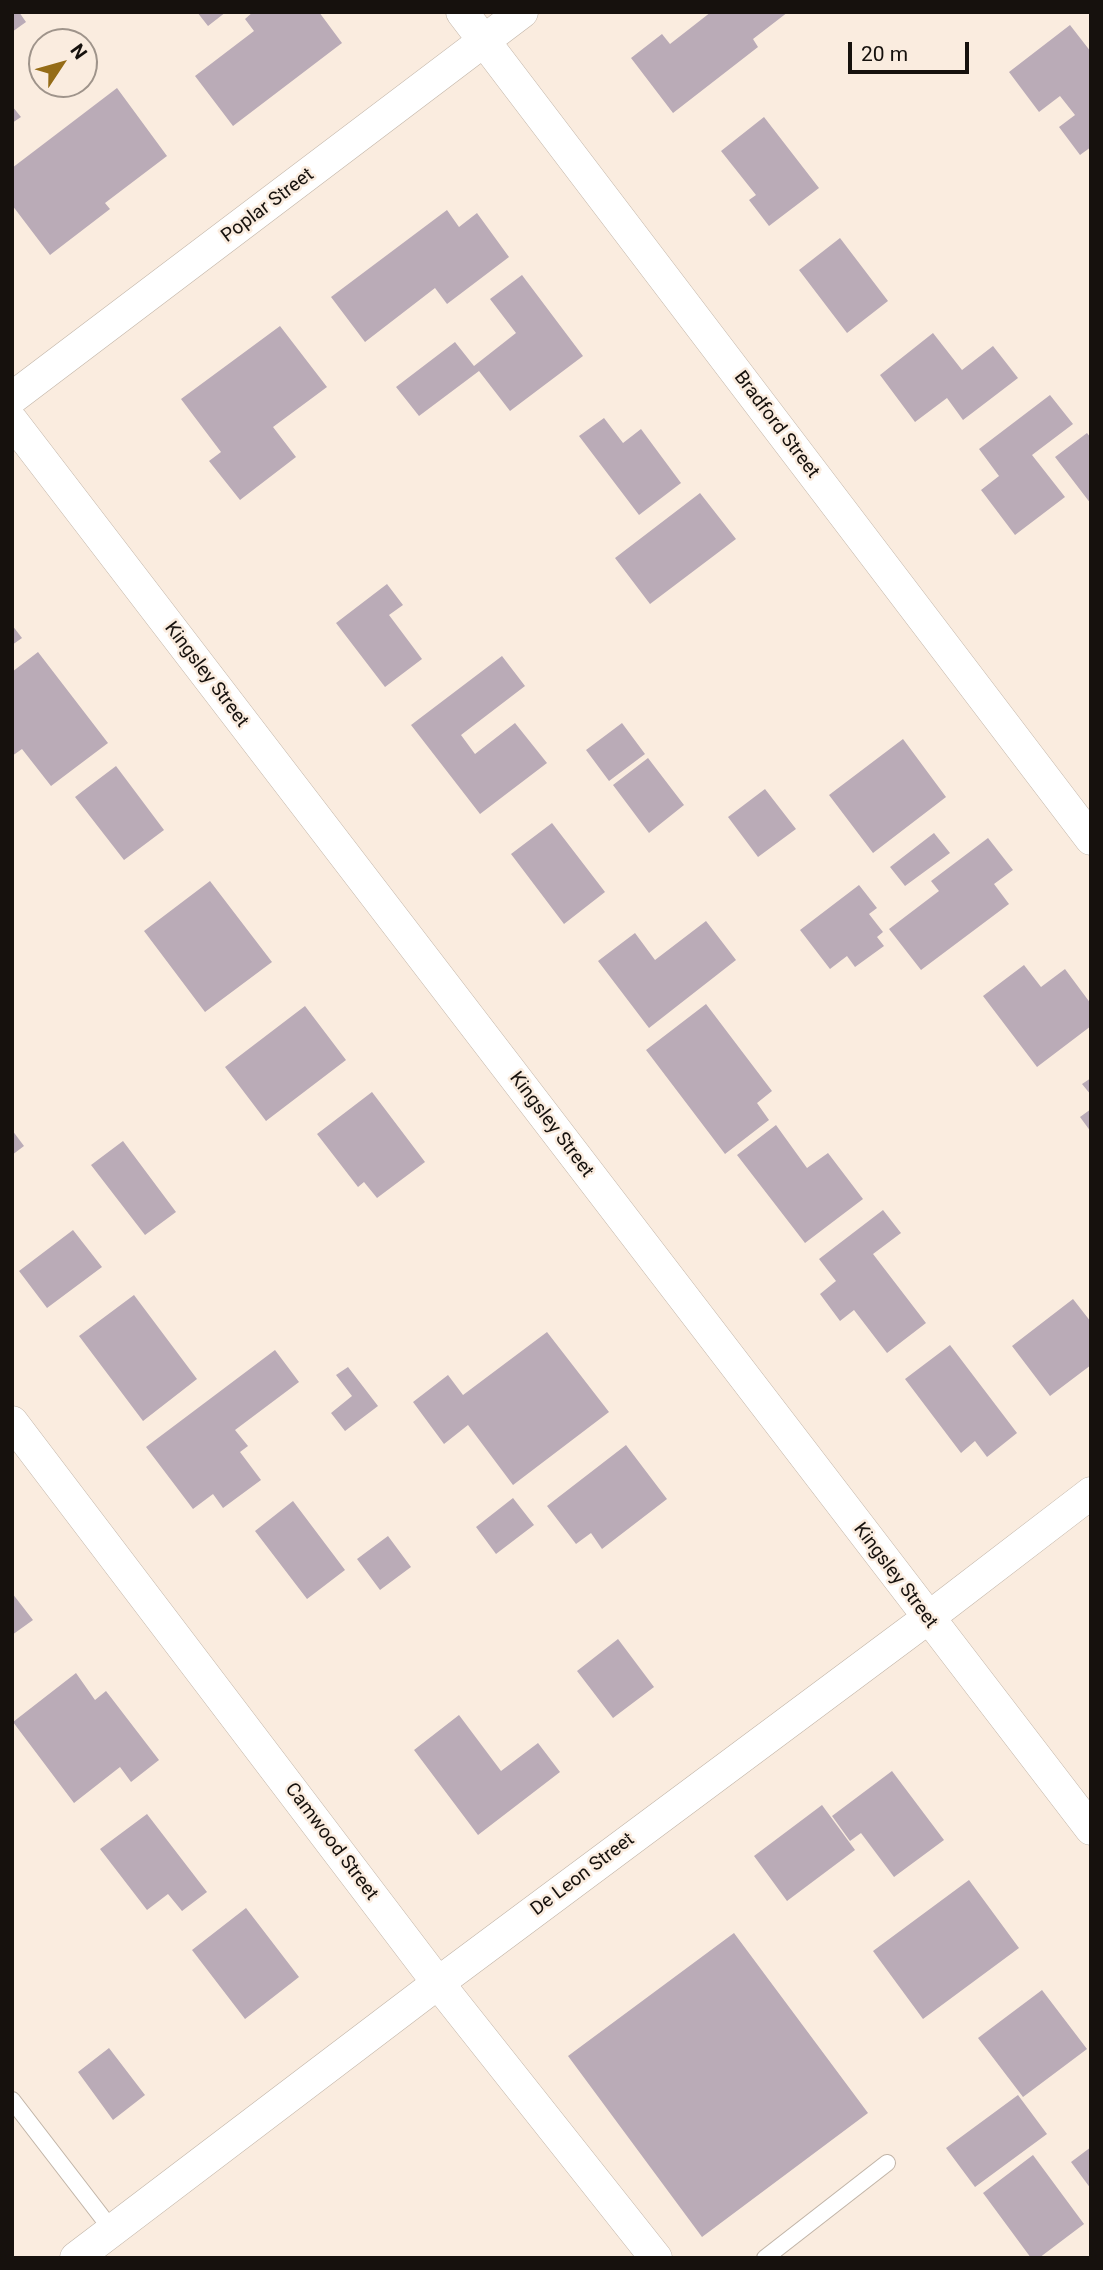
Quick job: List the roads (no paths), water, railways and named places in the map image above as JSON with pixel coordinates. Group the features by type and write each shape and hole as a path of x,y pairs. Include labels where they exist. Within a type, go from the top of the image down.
{"street":[{"name":"Bradford Street","path":"462,12 1091,839"},
{"name":"Poplar Street","path":"12,398 522,12"},
{"name":"Kingsley Street","path":"12,421 1091,1829"},
{"name":"Camwood Street","path":"12,1422 444,1991 656,2258"},
{"name":"De Leon Street","path":"76,2258 444,1991 1091,1493"}],"lane":[{"path":"12,2100 112,2231"},
{"path":"765,2258 887,2163"}]}
